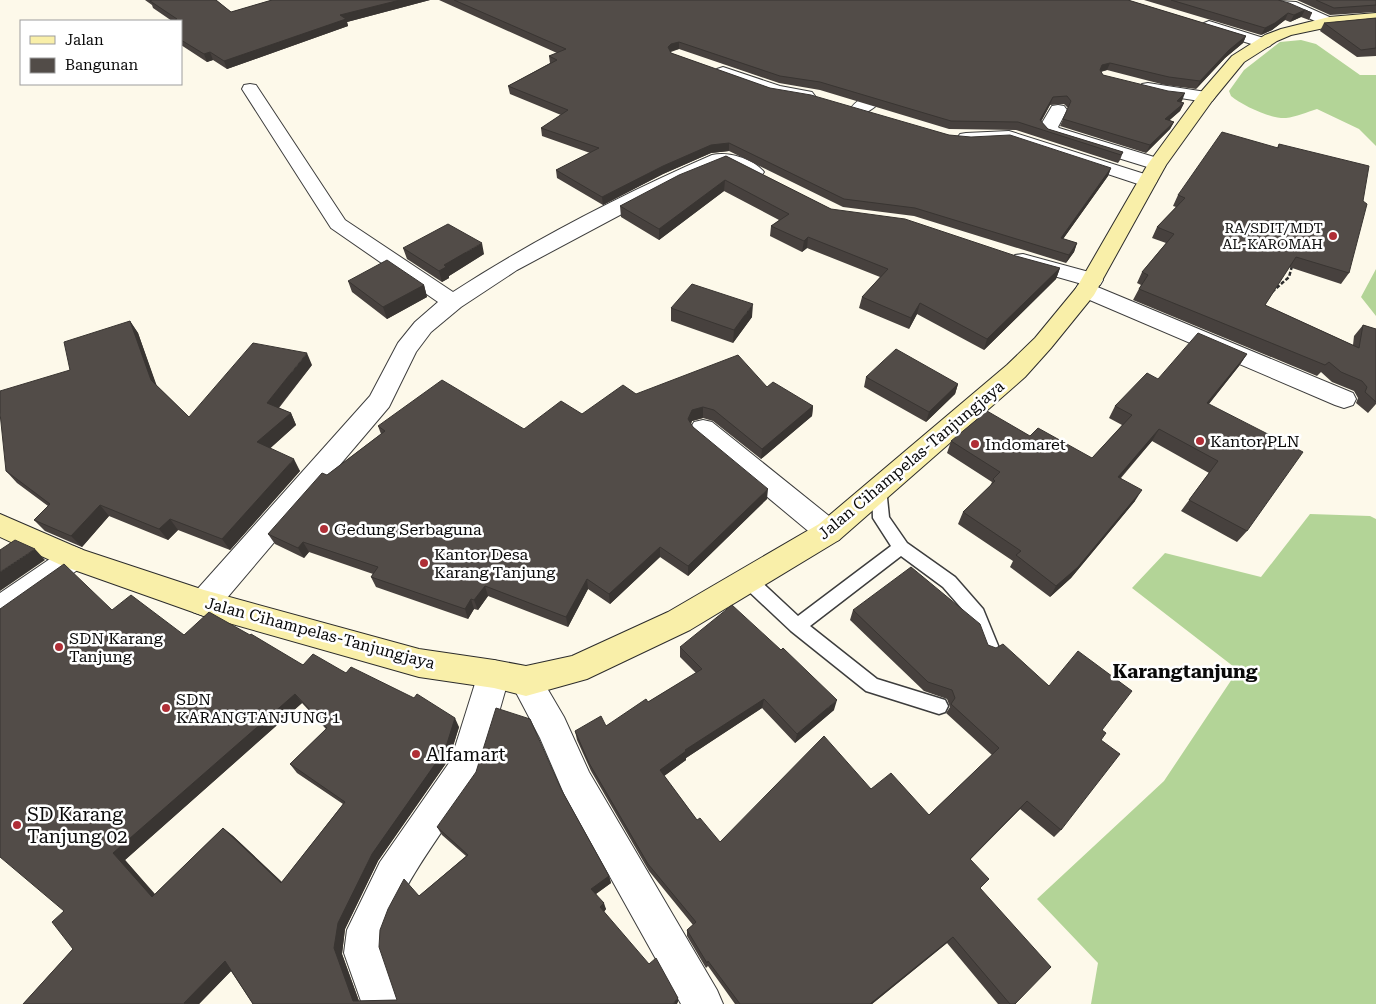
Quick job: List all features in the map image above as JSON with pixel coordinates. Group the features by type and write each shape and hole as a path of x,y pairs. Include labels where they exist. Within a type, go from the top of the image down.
{"main road":[{"name":"Jalan Cihampelas-Tanjungjaya","path":"0,525 73,558 204,603 419,663 510,678 576,669 679,621 829,532 1016,371 1043,343 1089,285 1152,173 1206,97 1238,59 1286,32 1329,22 1376,18"}],"street":[{"path":"1269,0 1291,5 1329,22"},
{"path":"1192,21 1264,43"},
{"path":"703,65 776,90 822,99"},
{"path":"1132,84 1165,92 1206,97"},
{"path":"250,88 338,224 453,302"},
{"path":"840,105 866,113 875,97"},
{"path":"1058,110 1048,128 1053,132 1152,173"},
{"path":"948,136 969,138 1009,136 1152,173"},
{"path":"204,603 380,400 406,349 423,327 453,302 509,265 671,180 719,159 729,159 773,182"},
{"path":"1004,254 1089,285 1344,399"},
{"path":"703,428 829,532"},
{"path":"0,609 73,558"},
{"path":"382,1004 364,953 366,930 393,875 466,768 510,678 552,728 577,784 703,1004"}],"lane":[{"path":"879,488 881,518 902,548 949,582 977,614 990,648"},
{"path":"797,626 902,548"},
{"path":"748,580 797,626 872,685 938,706"}],"path":[{"path":"1266,297 1289,276 1294,261"}],"green space":[{"path":"1301,40 1316,44 1360,75 1376,75 1376,146 1359,129 1317,109 1294,117 1279,118 1257,111 1231,96 1229,91 1244,70 1280,42"},
{"path":"1376,269 1376,316 1361,297"},
{"path":"1310,514 1370,516 1376,519 1376,1004 1091,1004 1098,963 1037,899 1164,781 1238,670 1132,588 1165,553 1261,577"}],"building":[{"path":"216,0 231,12 272,0 400,0 340,15 346,19 224,61 210,52 204,54 182,41 182,20 174,20 177,19 150,1"},
{"path":"454,0 1128,0 1246,36 1229,50 1200,81 1169,77 1110,63 1102,65 1100,70 1103,75 1168,91 1185,93 1177,101 1184,103 1165,119 1174,122 1150,145 1063,119 1071,101 1067,96 1053,97 1040,120 1048,129 1123,152 1121,155 1018,122 951,121 820,82 780,76 679,42 668,47 671,53 770,88 811,95 949,135 971,137 1010,135 1111,168 1061,238 1077,243 1069,255 915,208 844,199 729,143 711,145 663,166 602,197 556,170 599,148 541,128 568,110 508,86 557,60 549,56 566,49"},
{"path":"1171,0 1278,0 1289,3 1312,13 1305,10 1294,15 1288,13 1265,28"},
{"path":"1316,0 1376,0 1376,5 1334,8"},
{"path":"1376,18 1376,48 1361,50 1324,23"},
{"path":"1222,132 1278,148 1279,144 1369,166 1363,201 1367,204 1349,273 1296,257 1265,305 1359,348 1363,325 1376,329 1376,402 1365,392 1367,387 1362,381 1341,372 1329,362 1325,365 1139,289 1148,275 1142,272 1174,234 1157,227 1185,198 1178,195"},
{"path":"726,156 831,209 905,219 1016,256 1060,268 987,339 920,303 911,318 862,297 888,269 808,237 804,241 771,226 789,214 725,180 659,229 620,206 679,175"},
{"path":"448,224 482,243 444,265 446,267 439,271 403,248"},
{"path":"387,260 424,285 383,307 348,281"},
{"path":"692,284 753,304 734,330 671,308"},
{"path":"130,321 151,380 189,417 253,343 307,353 267,403 291,413 257,442 294,459 222,539 170,519 159,529 100,505 71,536 34,520 50,504 6,471 0,413 0,391 70,370 64,342"},
{"path":"1198,333 1247,354 1207,403 1303,452 1247,531 1189,500 1218,461 1159,429 1118,477 1142,490 1078,567 1056,586 1016,555 1021,551 963,512 995,481 993,479 1000,472 951,441 987,411 1030,436 1038,428 1092,458 1132,415 1115,406 1147,373 1158,379"},
{"path":"896,349 958,384 929,412 866,377"},
{"path":"738,355 767,387 773,382 813,406 762,449 714,410 703,407 692,410 688,419 693,427 768,489 688,566 660,547 609,594 587,579 566,617 485,586 474,600 471,599 465,609 371,577 378,567 303,542 298,548 268,534 322,473 327,475 385,431 378,426 442,380 524,429 561,401 582,414 623,385 636,394"},
{"path":"15,540 35,549 0,572 0,550"},
{"path":"64,564 112,610 131,595 184,635 209,612 303,665 313,654 346,673 351,667 414,698 417,694 455,718 445,750 372,854 338,923 334,948 353,1001 397,1000 379,947 380,930 388,909 404,879 419,896 468,855 437,827 476,772 496,708 530,719 561,789 609,876 591,889 604,903 600,907 649,964 656,958 678,998 673,1004 253,1004 225,961 185,1004 23,1004 73,949 52,922 64,911 0,857 0,609","holes":["295,694 327,728 290,764 345,802 281,883 223,828 152,897 113,853"]},
{"path":"911,567 980,624 988,645 996,648 1003,644 1049,686 1078,651 1132,691 1102,730 1106,733 1101,740 1120,754 1061,830 1027,801 970,859 989,879 980,888 1051,967 1015,1004 1010,1004 953,937 870,1004 740,1004 708,961 707,963 687,930 696,922 648,864 589,763 575,731 601,716 606,726 646,699 648,702 702,669 680,647 732,605 781,650 783,648 837,700 797,734 764,699 685,750 660,770 697,820 700,818 720,842 824,736 871,789 891,773 929,815 999,748 951,704 955,698 952,690 928,682 853,610"}],"place":[{"name":"RA/SDIT/MDT AL-KAROMAH","path":"1333,236"},
{"name":"Kantor PLN","path":"1200,441"},
{"name":"Indomaret","path":"975,444"},
{"name":"Gedung Serbaguna","path":"324,529"},
{"name":"Kantor Desa Karang Tanjung","path":"424,563"},
{"name":"SDN Karang Tanjung","path":"59,647"},
{"name":"SDN KARANGTANJUNG 1","path":"166,708"},
{"name":"Alfamart","path":"416,754"},
{"name":"SD Karang Tanjung 02","path":"17,825"}],"district":[{"name":"Karangtanjung","path":"1185,671"}]}
